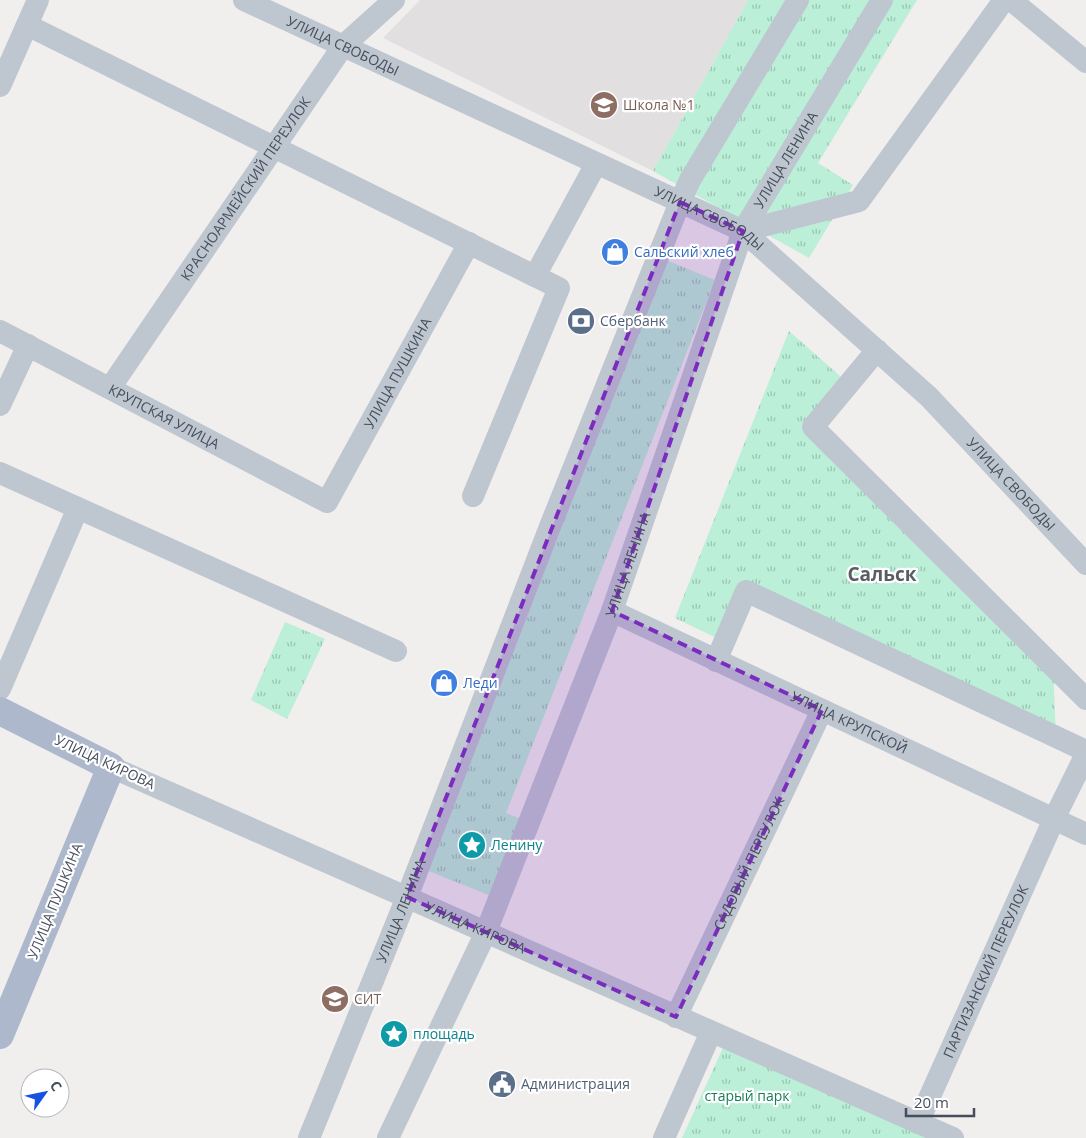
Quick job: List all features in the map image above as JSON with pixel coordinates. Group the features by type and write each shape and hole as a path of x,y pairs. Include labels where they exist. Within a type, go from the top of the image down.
{"main road":[{"name":"УЛИЦА КИРОВА","path":"0,711 111,767"},
{"name":"УЛИЦА ПУШКИНА","path":"0,1035 111,767"}],"street":[{"path":"0,86 38,0"},
{"name":"УЛИЦА СВОБОДЫ","path":"244,0 743,231 929,397 1086,564"},
{"name":"КРАСНОАРМЕЙСКИЙ ПЕРЕУЛОК","path":"110,388 343,46 394,0"},
{"name":"УЛИЦА ЛЕНИНА","path":"309,1138 407,897 551,524 680,202 690,180 798,0"},
{"name":"УЛИЦА ЛЕНИНА","path":"388,1138 486,932 612,611 743,231 882,0"},
{"path":"743,231 859,201 1004,0"},
{"path":"1011,0 1086,62"},
{"path":"27,25 559,288 473,496"},
{"path":"535,276 596,164"},
{"name":"УЛИЦА ПУШКИНА","path":"327,502 469,243"},
{"name":"КРУПСКАЯ УЛИЦА","path":"0,331 327,502"},
{"path":"0,404 28,345"},
{"path":"877,350 813,427 1086,699"},
{"path":"0,473 396,651"},
{"path":"0,689 78,508"},
{"path":"716,661 746,591 1086,753"},
{"name":"УЛИЦА КРУПСКОЙ","path":"612,611 1086,834"},
{"name":"САДОВЫЙ ПЕРЕУЛОК","path":"676,1017 822,710"},
{"name":"ПАРТИЗАНСКИЙ ПЕРЕУЛОК","path":"918,1123 1054,819 1086,753"},
{"name":"УЛИЦА КИРОВА","path":"111,767 953,1138"},
{"path":"664,1138 711,1032"}],"highlighted area":[{"path":"680,202 743,231 612,611 822,710 676,1017 407,897"}],"shaded area":[{"name":"Школа №1","path":"420,0 748,0 653,171 383,38"}],"green space":[{"path":"748,0 917,0 818,163 853,185 809,258 653,171"},
{"path":"666,260 715,280 506,813 521,819 491,896 426,870"},
{"path":"789,331 849,384 813,427 1053,667 1056,738 747,592 725,642 675,618"},
{"path":"285,622 325,639 287,719 251,700"},
{"name":"старый парк","path":"726,1041 944,1138 682,1138"}],"place":[{"name":"Школа №1","path":"604,105"},
{"name":"Сальский хлеб","path":"615,252"},
{"name":"Сбербанк","path":"581,321"},
{"name":"Леди","path":"444,683"},
{"name":"Ленину","path":"472,845"},
{"name":"СИТ","path":"335,999"},
{"name":"площадь","path":"394,1034"},
{"name":"Администрация","path":"502,1084"}],"district":[{"name":"Сальск","path":"882,574"}]}
